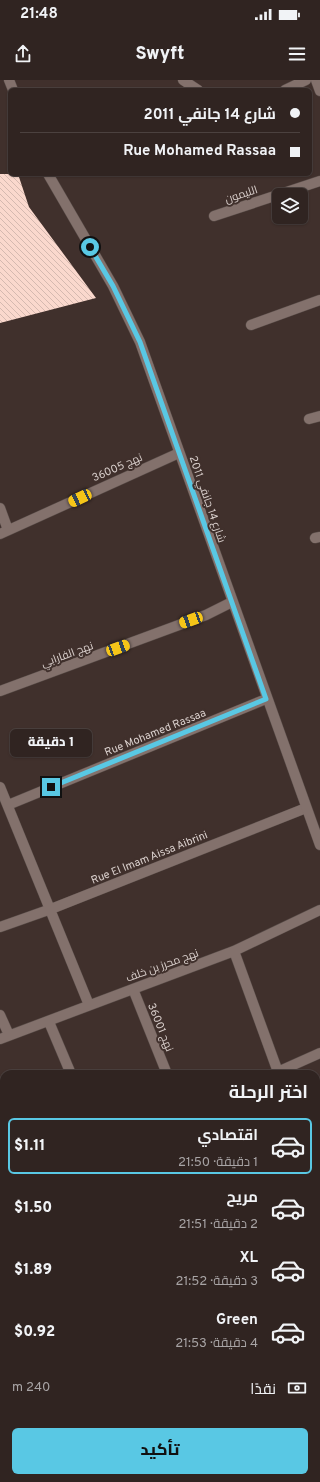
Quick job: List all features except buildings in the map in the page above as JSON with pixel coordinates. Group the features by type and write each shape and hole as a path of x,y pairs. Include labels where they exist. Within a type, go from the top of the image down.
{"street":[{"path":"183,80 195,88"},
{"path":"289,88 306,80"},
{"path":"316,80 320,91"},
{"name":"شارع 14 جانفي 2011","path":"49,176 113,286 140,342 266,699 320,845"},
{"name":"الليمون","path":"214,216 320,181"},
{"path":"251,325 320,300"},
{"path":"309,419 320,416"},
{"name":"نهج 36005","path":"4,532 179,453"},
{"path":"0,508 4,532"},
{"name":"نهج الفارابي","path":"0,691 206,615 232,602"},
{"name":"Rue Mohamed Rassaa","path":"8,805 266,699"},
{"path":"0,787 90,1005"},
{"name":"Rue El Imam Aissa Aibrini","path":"0,928 306,808"},
{"name":"نهج محرز بن خلف","path":"4,1037 49,1022 234,951 320,910"},
{"path":"234,951 275,1070"},
{"name":"نهج 36001","path":"133,989 165,1070"},
{"path":"0,1015 4,1037"},
{"path":"49,1022 69,1070"},
{"path":"283,1070 320,1053"}],"route":[{"path":"51,787 266,699 140,342 113,286 90,247"}]}
